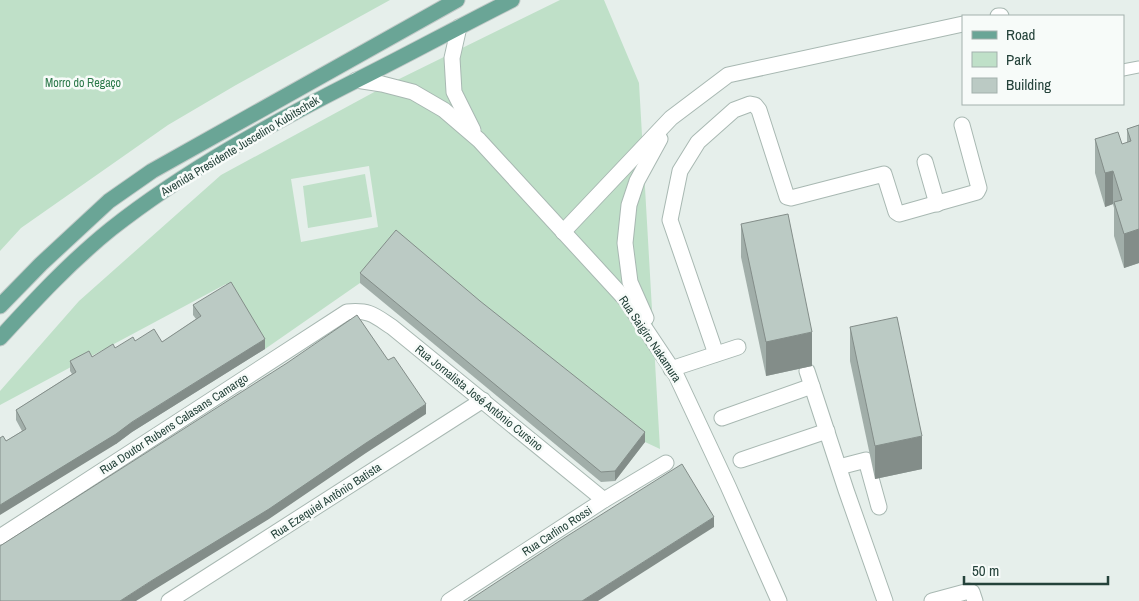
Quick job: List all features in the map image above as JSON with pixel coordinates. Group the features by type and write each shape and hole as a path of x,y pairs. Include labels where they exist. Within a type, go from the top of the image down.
{"main road":[{"name":"Avenida Presidente Juscelino Kubitschek","path":"0,306 40,264 109,202 152,171 457,0"},
{"name":"Avenida Presidente Juscelino Kubitschek","path":"0,338 51,283 111,229 187,176 272,124 512,0"}],"street":[{"path":"563,232 672,118 728,75 962,24"},
{"name":"Rua Saigiro Nakamura","path":"459,26 452,58 454,92 479,140"},
{"name":"Rua Saigiro Nakamura","path":"356,80 413,92 444,110 479,140 626,300 671,369 728,486 779,601"},
{"path":"716,354 670,220 680,171 698,142 734,110 750,104 755,105 759,110 787,197 791,198 884,174 896,212 899,214 974,194 979,188 962,125"},
{"path":"660,350 630,282 625,242 629,205 637,180 672,118"},
{"path":"925,162 937,204"},
{"name":"Rua Jornalista José Antônio Cursino","path":"348,312 368,312 376,316 483,400 604,500"},
{"name":"Rua Doutor Rubens Calasans Camargo","path":"0,537 348,312"},
{"path":"671,369 738,347"},
{"path":"722,418 810,378 885,601"},
{"name":"Rua Ezequiel Antônio Batista","path":"169,601 483,400"},
{"path":"741,460 827,431"},
{"path":"839,467 866,460 879,507"},
{"name":"Rua Carlino Rossi","path":"448,601 604,500 666,463"},
{"path":"932,601 969,591 972,592 974,601"}],"lane":[{"path":"1124,70 1139,67"}],"green space":[{"name":"Morro do Regaço","path":"0,0 390,0 168,125 21,228 0,251"},
{"path":"560,0 604,0 639,83 660,449 645,442 606,412 396,240 360,283 265,349 226,284 0,405 0,391 79,301 221,175 389,84","holes":["369,166 378,227 301,242 291,179"]},
{"path":"365,174 372,217 308,228 303,186"}],"building":[{"path":"1139,125 1139,229 1124,234 1114,202 1122,200 1113,171 1105,173 1095,139 1118,132 1122,144 1131,141 1127,129"},
{"path":"788,214 812,332 766,342 741,224"},
{"path":"396,230 480,301 645,432 615,471 601,472 360,273"},
{"path":"231,282 265,339 0,505 0,438 3,436 6,441 26,429 16,410 76,372 70,361 89,351 92,357 113,344 115,348 133,337 135,341 154,329 162,342 201,316 193,305"},
{"path":"357,315 388,360 394,357 426,404 269,509 120,601 0,601 0,546 287,363"},
{"path":"897,317 922,436 875,446 850,327"},
{"path":"682,464 714,517 582,601 468,601 564,538"}]}
